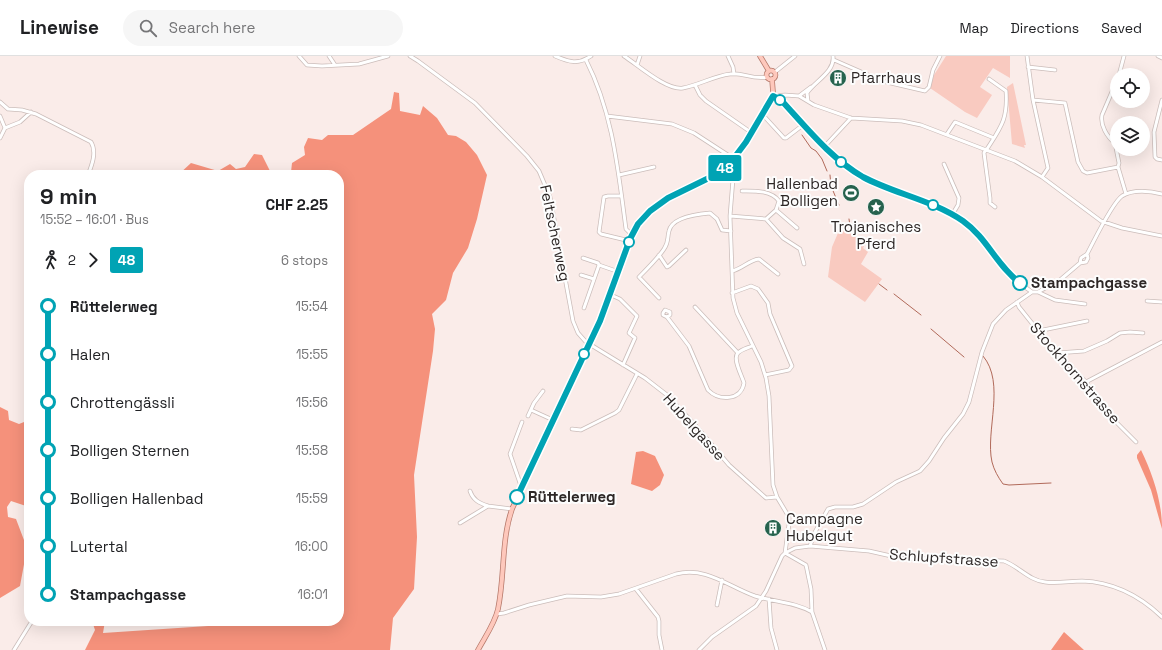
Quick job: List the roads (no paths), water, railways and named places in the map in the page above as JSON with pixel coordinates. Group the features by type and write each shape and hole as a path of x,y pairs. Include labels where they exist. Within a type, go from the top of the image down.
{"main road":[{"path":"478,650 497,614 502,580 504,539 512,509 611,295 632,235 641,220 655,206 715,175 728,166 734,159 752,133 773,96 772,79 776,76 775,72 769,71 760,56"},
{"path":"769,71 767,76 772,79"}],"street":[{"path":"299,56 309,65 335,66 359,64 388,56"},
{"path":"329,56 335,66"},
{"name":"Feltscherweg","path":"410,56 475,103 527,156 539,171 550,197 572,321 578,333 589,344"},
{"path":"555,56 573,62 586,60 591,56"},
{"path":"624,56 671,87 680,89 734,74 755,78 767,76"},
{"path":"637,65 640,56"},
{"path":"728,56 733,67 734,74"},
{"path":"786,56 788,60"},
{"path":"775,72 788,60 795,56"},
{"path":"799,96 830,70 834,58 882,81 925,90 929,87 933,70 940,56"},
{"path":"1027,56 1033,100 1048,168 1042,177"},
{"path":"1121,68 1124,56"},
{"path":"1158,56 1162,58"},
{"path":"586,60 594,75 612,130 626,229 632,235"},
{"path":"1028,67 1055,70"},
{"path":"989,79 1006,91 1006,112 1001,128 984,153 990,203 995,207"},
{"path":"695,85 706,101 752,133"},
{"path":"808,101 807,94 812,86"},
{"path":"773,96 785,94 799,96 851,118 907,121 947,134 1015,161 1042,177 1084,209 1105,222 1122,228 1162,236"},
{"path":"773,96 781,100 824,147 841,162 864,177 932,204 976,231 1004,268 1032,292"},
{"path":"1110,97 1101,118 1108,137 1115,143 1119,163 1118,167 1126,194"},
{"path":"1033,100 1065,103 1078,162 1083,172 1087,173 1118,167"},
{"path":"1162,100 1154,136 1155,157 1157,160 1162,160"},
{"path":"0,102 8,109 31,112 92,143 94,156 90,170"},
{"path":"0,138 5,128 20,122 31,112"},
{"path":"762,114 784,138 803,124"},
{"path":"0,116 5,128"},
{"path":"607,116 672,124 694,132 734,159"},
{"path":"824,147 851,118"},
{"path":"947,134 955,122 994,138"},
{"path":"944,164 959,198 958,204 952,215"},
{"path":"699,650 712,637 756,606 785,553 789,519 787,512 777,497 773,481 769,396 765,375 737,313 732,293 730,216 733,179 732,173 728,166"},
{"path":"619,175 654,167"},
{"path":"742,191 760,192 777,198 779,201 776,210 766,219"},
{"path":"1080,263 1081,258 1087,254 1117,201 1126,194 1144,192 1162,194"},
{"path":"621,196 608,196 604,198 599,232 601,234 630,241"},
{"path":"776,210 797,228"},
{"path":"659,298 639,277 664,250 669,240 669,231 672,225 683,218 710,213 717,219 722,230 731,231"},
{"path":"730,216 766,219 783,238 800,249 804,264"},
{"path":"659,255 667,267 686,250"},
{"path":"1038,292 1060,280 1080,263 1087,261 1087,254"},
{"path":"583,258 619,272"},
{"path":"732,271 759,259 778,274"},
{"path":"584,308 599,265"},
{"path":"581,275 594,279"},
{"path":"732,293 751,286 758,289 768,303 770,314 792,366 789,370 765,375"},
{"path":"810,546 815,532 828,509 835,507 853,507 863,504 896,482 920,471 929,461 944,438 963,414 989,331 998,317 1032,292 1038,292 1055,300 1085,304"},
{"path":"611,295 620,299 637,316 629,333 635,338 623,365"},
{"path":"1147,301 1162,302"},
{"name":"Stockhornstrasse","path":"1017,302 1038,331 1057,353 1086,382 1101,407 1136,442"},
{"path":"695,307 738,353"},
{"path":"667,317 689,346 708,390 714,396 722,398 731,397 740,392 744,383 736,357 738,353 752,346"},
{"path":"1038,331 1087,321"},
{"path":"1057,353 1084,351 1107,341 1120,333 1130,332 1143,334"},
{"path":"1086,382 1162,342"},
{"name":"Hubelgasse","path":"589,344 663,392 676,404 735,471 766,498 777,497"},
{"path":"572,429 581,430 619,410 637,374"},
{"path":"528,416 537,398 544,391"},
{"path":"531,410 553,420"},
{"path":"522,422 510,454 522,486"},
{"path":"470,491 475,500 488,506 512,509"},
{"path":"460,523 488,506"},
{"name":"Schlupfstrasse","path":"785,553 795,548 810,546 869,551 900,558 1004,561 1044,582 1087,582 1114,586 1126,591 1146,603 1162,617"},
{"path":"785,553 806,565 811,589 812,612 825,650"},
{"path":"497,614 567,596 609,596 636,589 685,572 705,574 722,580 754,596 795,606 812,612"},
{"path":"717,606 722,580"},
{"path":"642,596 646,585"},
{"path":"636,589 659,621 659,635 662,650"},
{"path":"769,599 771,628 777,650"},
{"path":"14,650 29,626"}],"waterway":[{"path":"802,135 811,148 816,151 822,159 827,171"},
{"path":"830,175 831,186 839,205"},
{"path":"849,219 850,226"},
{"path":"879,284 887,290"},
{"path":"894,294 921,315"},
{"path":"931,329 964,357"},
{"path":"983,356 990,367 993,380 994,408 991,450 992,462 996,473 1003,484 1051,483"}],"place":[{"name":"Pfarrhaus","path":"838,78"},
{"name":"Hallenbad Bolligen","path":"851,193"},
{"name":"Trojanisches Pferd","path":"876,207"},
{"name":"Stampachgasse","path":"1020,283"},
{"name":"Rüttelerweg","path":"517,497"},
{"name":"Campagne Hubelgut","path":"773,528"}]}
